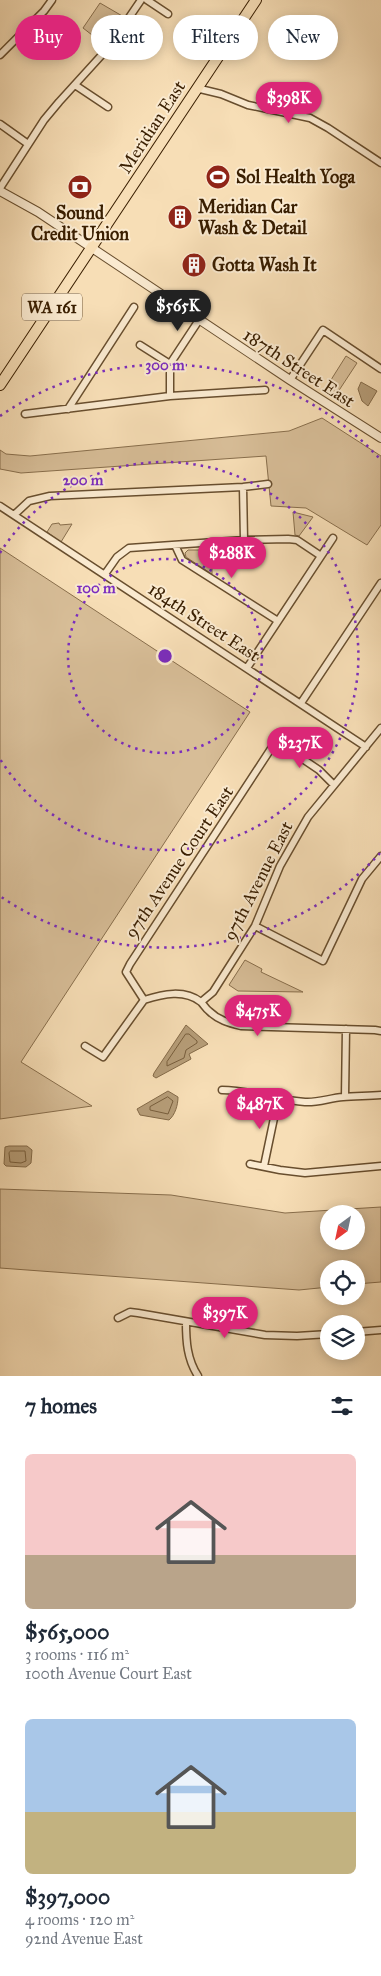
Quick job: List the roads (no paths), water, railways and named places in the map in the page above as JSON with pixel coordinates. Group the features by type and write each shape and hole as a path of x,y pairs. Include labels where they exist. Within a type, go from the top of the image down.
{"main road":[{"name":"Meridian East","path":"92,248 196,88 256,0"},
{"name":"WA 161","path":"0,385 92,248"}],"street":[{"path":"0,54 44,11 52,0"},
{"path":"0,190 28,144 59,102 109,47 141,0"},
{"path":"147,0 168,14"},
{"path":"75,85 108,107"},
{"path":"196,88 221,94 248,105 310,118 381,163"},
{"path":"0,124 28,144"},
{"name":"187th Street East","path":"0,190 38,212 290,380 381,438"},
{"path":"68,409 134,306"},
{"path":"170,396 170,364 199,320"},
{"path":"290,380 323,330 381,369"},
{"path":"140,345 170,364"},
{"path":"25,414 170,396 265,390"},
{"path":"14,515 29,501 50,496 243,487 268,484"},
{"path":"243,487 244,540"},
{"name":"184th Street East","path":"0,506 302,703 366,747"},
{"path":"104,574 117,556 129,548 288,538 297,540 321,556"},
{"path":"247,668 333,538"},
{"path":"175,545 182,560 278,621"},
{"path":"302,703 381,583"},
{"name":"97th Avenue East","path":"201,1002 218,984 255,926 280,866 308,817 381,728"},
{"name":"97th Avenue Court East","path":"144,1000 126,972 130,964 276,741 319,770 334,785"},
{"path":"255,926 323,961 362,879 381,856"},
{"path":"85,1046 103,1057 144,1000 169,994 185,995 201,1002 220,1020 241,1026 381,1031"},
{"path":"345,1096 346,1029"},
{"path":"222,1090 237,1090 278,1099 307,1102 345,1096 355,1098 381,1095"},
{"path":"264,1166 278,1099"},
{"path":"250,1164 280,1170 305,1172 381,1166"},
{"path":"118,1318 130,1312 265,1335 320,1335"},
{"path":"186,1322 187,1349 198,1376"},
{"path":"365,1331 381,1330"}],"water":[{"path":"361,382 377,391 368,406 362,401 358,389"},
{"path":"186,1025 208,1044 189,1054 191,1059 156,1078 153,1076 154,1073"},
{"path":"168,1091 178,1097 176,1110 169,1120 140,1115 137,1109"},
{"path":"27,1146 32,1150 31,1163 26,1167 6,1166 4,1164 5,1147"}],"place":[{"name":"Sol Health Yoga","path":"218,177"},
{"name":"Sound Credit Union","path":"80,187"},
{"name":"Meridian Car Wash & Detail","path":"180,217"},
{"name":"Gotta Wash It","path":"194,265"}]}
